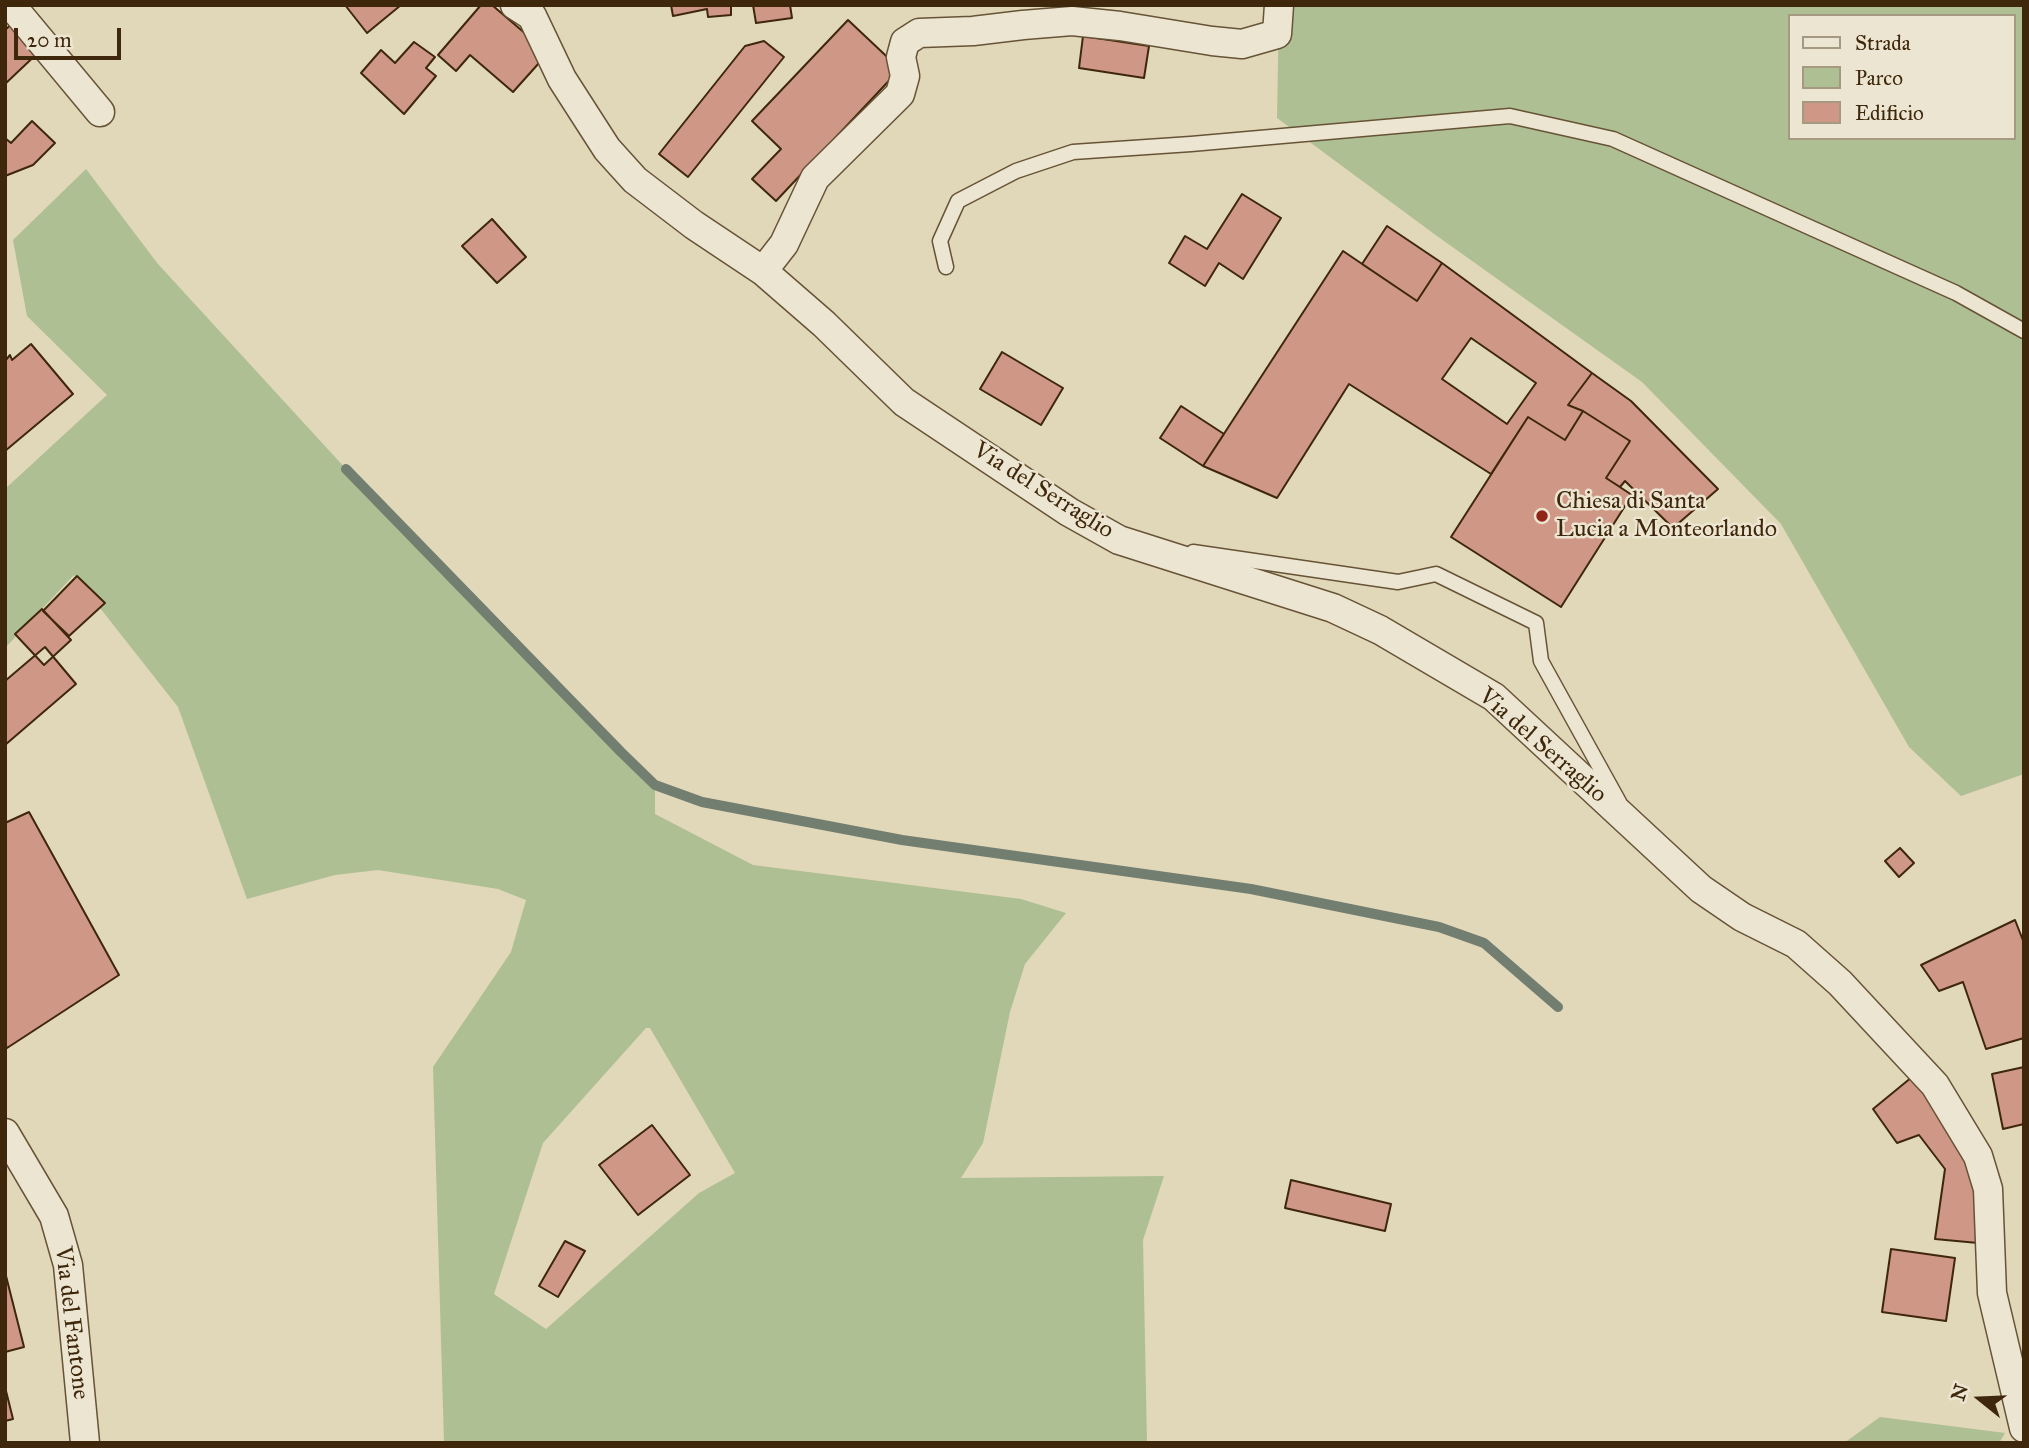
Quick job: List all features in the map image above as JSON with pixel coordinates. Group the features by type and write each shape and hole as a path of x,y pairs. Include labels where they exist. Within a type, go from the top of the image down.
{"street":[{"path":"11,5 100,112"},
{"name":"Via del Serraglio","path":"515,5 532,16 562,79 607,149 635,180 694,225 763,271 824,324 904,402 1069,512 1119,540 1333,608 1380,630 1494,697 1632,833 1700,889 1742,917 1796,944 1840,983 1935,1085 1978,1156 1988,1188 1992,1293 2024,1428"},
{"path":"763,271 784,244 816,178 900,94 905,76 901,57 905,42 919,33 974,31 1072,21 1242,44 1277,34 1279,5"},
{"name":"Via del Fantone","path":"5,1133 54,1216 68,1265 85,1443"}],"lane":[{"path":"946,267 940,241 958,201 1016,171 1073,152 1510,116 1613,139 1956,293 2024,331"},
{"path":"1119,540 1398,582 1436,574 1536,623 1541,661 1632,833"}],"green space":[{"path":"1279,5 2024,5 2024,774 1961,796 1909,747 1781,524 1642,382 1277,118"},
{"path":"86,169 158,264 346,469 655,785 655,814 753,865 1021,899 1066,913 1025,964 1010,1012 983,1143 961,1178 1164,1176 1143,1240 1147,1443 444,1443 433,1067 511,952 526,900 498,889 378,870 335,875 247,899 178,707 74,575 5,648 5,489 107,395 27,316 13,240","holes":["646,1028 650,1028 735,1173 699,1193 546,1329 494,1294 543,1143"]},
{"path":"1880,1417 2005,1433 1999,1443 1844,1443"}],"building":[{"path":"345,5 401,5 367,33"},
{"path":"481,5 492,5 548,53 513,92 470,55 456,71 438,55"},
{"path":"671,5 737,5 731,6 731,15 708,17 707,9 673,16"},
{"path":"753,5 790,5 792,18 756,23"},
{"path":"848,20 900,69 776,201 752,179 781,149 752,121"},
{"path":"15,21 42,49 5,84 5,30"},
{"path":"1083,36 1149,46 1144,78 1079,68"},
{"path":"764,41 784,57 688,177 659,154 745,46"},
{"path":"414,42 435,57 426,68 436,76 404,114 361,73 381,50 395,63"},
{"path":"32,121 55,143 33,165 5,176 5,138 11,143"},
{"path":"1242,194 1281,218 1243,279 1219,263 1205,286 1169,263 1185,236 1207,249"},
{"path":"492,219 526,257 497,283 462,246"},
{"path":"1387,226 1442,263 1417,301 1362,264"},
{"path":"1343,251 1417,301 1442,263 1592,373 1568,405 1583,411 1565,440 1528,417 1491,474 1349,384 1277,498 1203,466","holes":["1471,338 1536,383 1507,424 1442,379"]},
{"path":"31,344 73,394 5,451 5,361 10,355 12,360"},
{"path":"1002,352 1063,388 1041,425 980,389"},
{"path":"1592,373 1631,401 1718,489 1673,528 1625,481 1620,487 1606,478 1630,441 1583,411 1568,405"},
{"path":"1181,406 1224,434 1203,466 1160,438"},
{"name":"Chiesa di Santa Lucia a Monteorlando","path":"1583,411 1630,441 1606,478 1632,495 1561,607 1451,537 1528,417 1565,440"},
{"path":"77,576 105,603 69,636 43,611"},
{"path":"42,609 71,640 44,665 15,634"},
{"path":"45,647 76,684 5,745 5,681"},
{"path":"29,812 119,975 7,1048 5,823"},
{"path":"1900,848 1914,863 1899,877 1885,861"},
{"path":"2015,920 2024,943 2024,1038 1986,1049 1963,982 1939,991 1921,965"},
{"path":"2024,1067 2024,1124 2003,1129 1992,1074"},
{"path":"1912,1077 1966,1150 1979,1195 1978,1243 1935,1239 1945,1169 1919,1135 1897,1143 1873,1109"},
{"path":"652,1125 690,1175 638,1215 599,1165"},
{"path":"1291,1180 1391,1204 1385,1231 1285,1208"},
{"path":"565,1241 585,1251 558,1297 539,1286"},
{"path":"1891,1249 1955,1258 1946,1321 1882,1312"},
{"path":"5,1272 24,1347 5,1352"},
{"path":"5,1387 13,1419 5,1421"}],"waterway":[{"path":"346,469 655,785 702,802 902,840 1251,889 1439,927 1484,943 1558,1007"}],"place":[{"name":"Chiesa di Santa Lucia a Monteorlando","path":"1542,516"}]}
